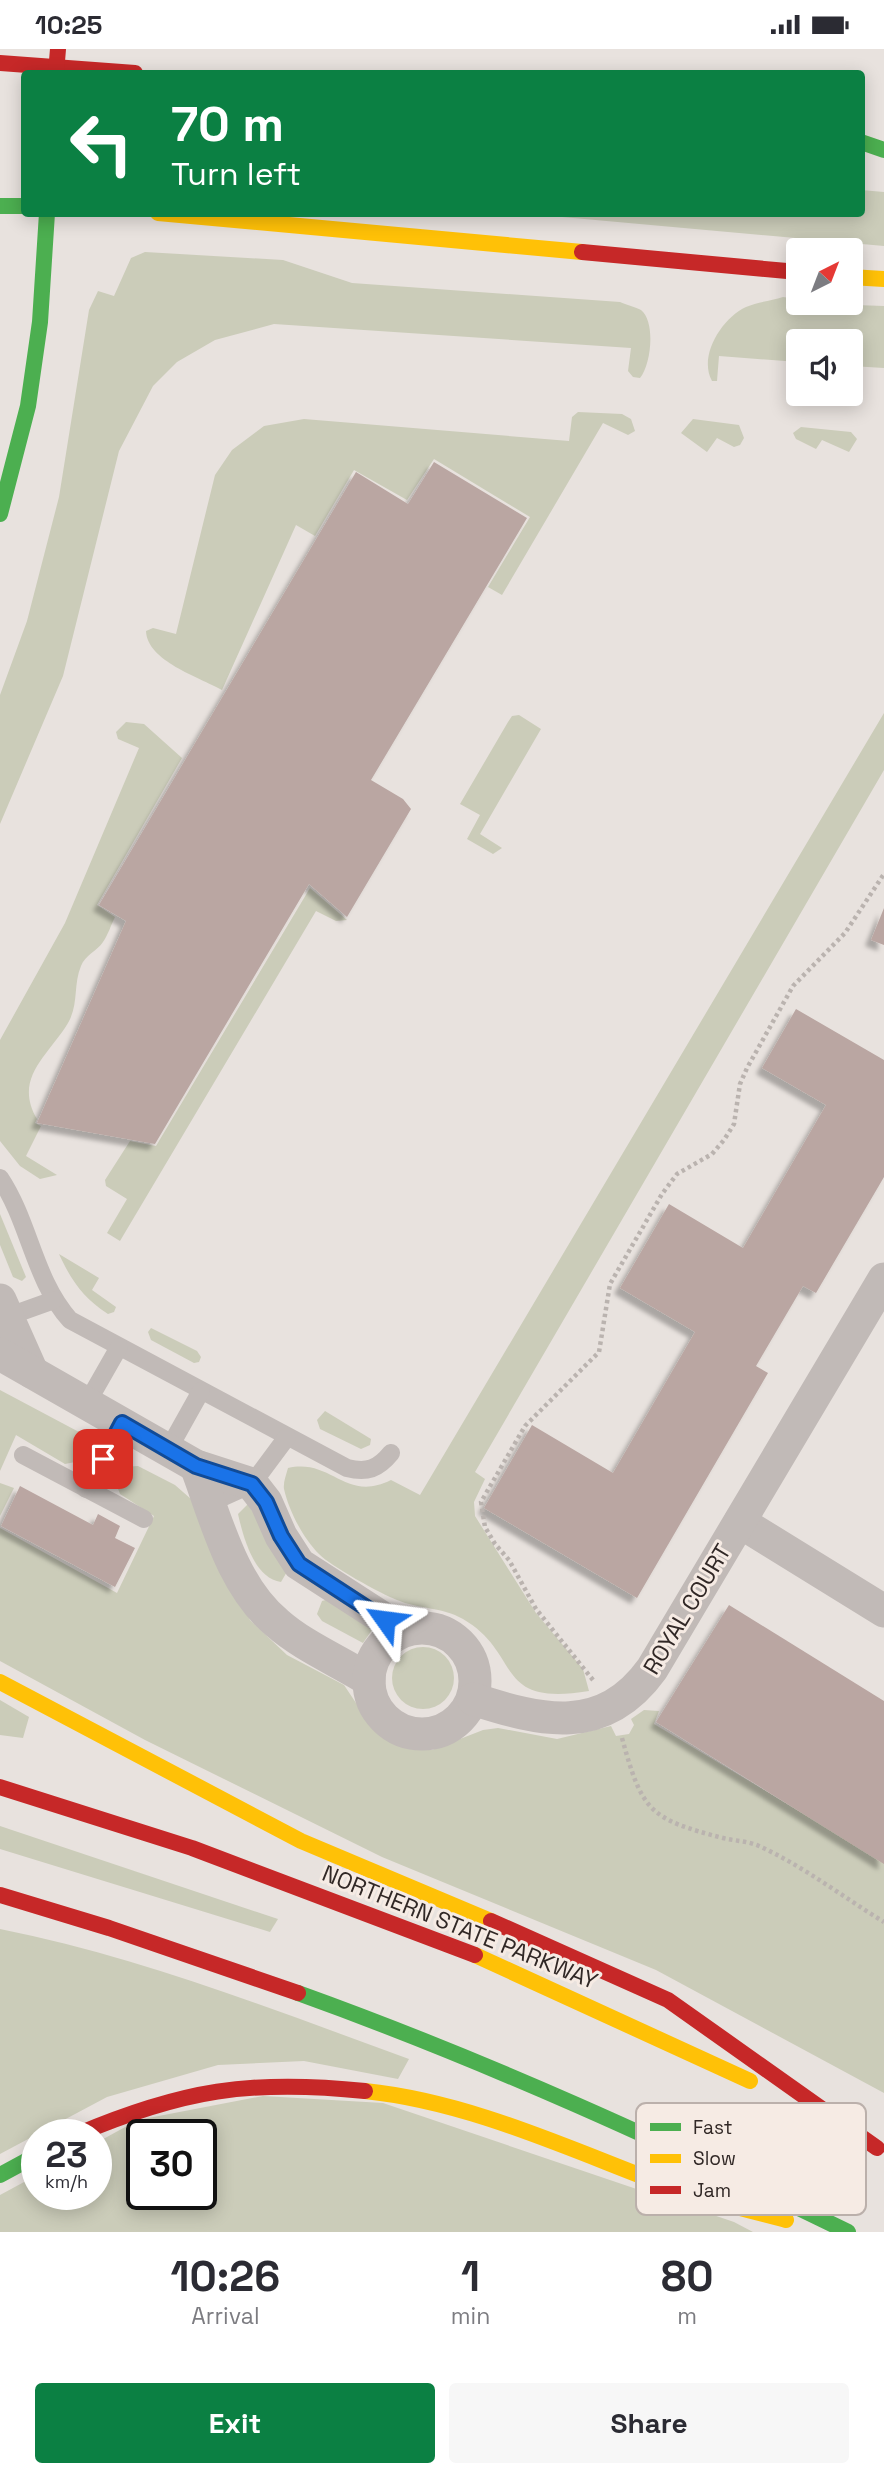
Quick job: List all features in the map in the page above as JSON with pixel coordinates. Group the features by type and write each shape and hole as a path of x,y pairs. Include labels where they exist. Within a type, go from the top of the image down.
{"main road":[{"path":"56,70 58,49"},
{"path":"0,63 94,70"},
{"path":"865,133 884,150"},
{"path":"0,206 21,206"},
{"path":"0,514 28,407 40,322 47,217"},
{"path":"201,217 786,271"},
{"path":"863,278 884,279"},
{"path":"0,1682 290,1836 668,2000 814,2103"},
{"name":"NORTHERN STATE PARKWAY","path":"0,1787 209,1853 441,1940 663,2038 789,2103"},
{"path":"0,1895 212,1963 433,2044 636,2131"},
{"path":"112,2120 140,2109 220,2088 275,2083 355,2088 496,2122 636,2173"},
{"path":"0,2175 21,2164"},
{"path":"767,2215 829,2232"},
{"path":"812,2215 848,2232"}],"street":[{"name":"ROYAL COURT","path":"473,1699 523,1715 557,1720 587,1715 608,1707 634,1691 648,1675 884,1279"},
{"path":"2,1312 33,1373"},
{"path":"0,1354 196,1466 252,1484 266,1502 281,1536 299,1564 403,1631"},
{"path":"196,1466 240,1576 262,1609 286,1631 369,1680"},
{"name":"ROYAL COURT","path":"740,1522 884,1611"},
{"path":"426,1627 439,1629 460,1643 474,1665 473,1699 454,1724 431,1735 405,1733 385,1720 373,1701 370,1668 379,1651 403,1631 426,1627"}],"lane":[{"path":"0,1178 54,1300 70,1319 287,1437 356,1471 374,1469 391,1453"},
{"path":"2,1312 54,1300"},
{"path":"87,1403 119,1347"},
{"path":"168,1450 201,1391"},
{"path":"86,1489 122,1423"},
{"path":"210,1503 252,1484 287,1437"},
{"path":"23,1455 144,1519"}],"path":[{"path":"884,874 845,933 793,986 747,1068 740,1084 734,1124 724,1140 712,1154 677,1174 662,1194 610,1284 599,1352 525,1426 481,1503 485,1527 495,1544 509,1560 536,1609 579,1659 608,1707 619,1727 633,1776 653,1812 671,1824 755,1844 783,1858 884,1922"}],"green space":[{"path":"865,190 884,192 884,246 863,244 863,238 795,238 562,217 865,217"},
{"path":"145,252 283,260 352,283 620,302 641,310 646,316 650,333 647,364 640,378 633,377 628,371 631,348 274,324 215,340 177,362 153,386 119,451 63,676 0,824 0,695 27,621 59,497 89,310 98,291 114,296 131,258"},
{"path":"786,297 786,315 863,315 863,305 884,306 884,368 863,367 863,329 786,329 786,361 719,356 717,381 712,381 708,360 715,339 737,312 755,304"},
{"path":"578,412 622,414 631,419 635,431 628,435 603,423 502,595 488,587 530,517 434,459 407,500 354,470 315,536 296,525 222,690 176,667 155,651 149,642 146,631 153,628 176,634 215,475 232,450 264,426 304,419 569,441 572,417"},
{"path":"693,419 739,425 744,438 740,445 734,447 717,438 707,452 681,433"},
{"path":"801,427 851,432 857,439 849,452 822,440 816,449 796,439 793,433"},
{"path":"884,713 884,770 475,1472 485,1479 474,1502 475,1516 536,1613 583,1669 589,1691 558,1694 537,1691 522,1684 482,1633 463,1619 447,1612 389,1597 344,1572 319,1554 297,1524 289,1506 284,1487 288,1468 316,1469 350,1484 362,1486 375,1486 391,1480 420,1495"},
{"path":"519,715 541,729 480,834 502,848 493,854 467,839 480,815 460,804 508,722 512,716"},
{"path":"126,722 144,724 182,758 97,905 115,917 103,942 83,962 68,1023 43,1057 31,1079 29,1091 37,1119 35,1123 41,1126 26,1156 57,1175 40,1179 20,1166 0,1141 0,1040 65,923 139,748 118,739 116,732"},
{"path":"310,888 347,920 336,921 316,911 120,1241 107,1233 127,1199 106,1186 105,1180 130,1141 156,1146"},
{"path":"0,1214 26,1277 22,1281 13,1277 0,1245"},
{"path":"59,1254 99,1278 92,1290 116,1307 114,1312 108,1314 85,1295 73,1280"},
{"path":"151,1328 197,1351 201,1357 199,1362 194,1363 151,1340 148,1332"},
{"path":"0,1390 79,1432 88,1446 80,1461 65,1464 16,1435 0,1471"},
{"path":"325,1411 371,1439 370,1445 361,1449 320,1429 317,1420"},
{"path":"138,1466 175,1485 199,1506 250,1620 287,1655 344,1685 370,1724 392,1742 411,1749 432,1750 483,1730 498,1728 557,1739 611,1726 616,1736 629,1734 634,1725 631,1719 644,1710 659,1711 654,1724 884,1862 884,2093 656,1970 382,1857 145,1740 0,1661 0,1528 117,1593 154,1516 120,1494 115,1481 123,1467"},
{"path":"0,1483 14,1488 0,1516"},
{"path":"248,1504 288,1570 281,1582 264,1573 251,1555 238,1514"},
{"path":"329,1599 374,1627 363,1643 322,1621 317,1614 322,1601"},
{"path":"423,1647 445,1656 454,1678 445,1700 423,1709 401,1700 392,1678 401,1656"},
{"path":"0,1700 29,1717 23,1738 0,1735"},
{"path":"0,1826 278,1919 270,1932 0,1849"},
{"path":"0,1929 104,1954 156,1970 409,2059 398,2079 304,2061 218,2065 107,2097 66,2119 21,2119 21,2143 0,2154"},
{"path":"263,2096 383,2103 636,2189 636,2215 713,2215 753,2232 0,2232 0,2195 21,2184 21,2210 112,2210 112,2134 126,2127 126,2210 217,2210 217,2119 143,2119"}],"building":[{"path":"434,462 527,518 371,780 403,799 411,809 347,917 309,884 155,1144 37,1123 126,921 99,905 356,472 408,504"},
{"path":"884,908 884,945 871,940"},
{"path":"796,1009 884,1060 884,1177 816,1293 803,1286 756,1366 768,1373 637,1598 484,1508 532,1425 613,1473 695,1332 620,1288 669,1204 743,1248 826,1105 762,1068"},
{"path":"20,1486 93,1525 98,1514 120,1526 115,1538 135,1548 115,1587 1,1526"},
{"path":"729,1605 884,1701 884,1864 656,1722"}],"traffic: fast":[{"path":"865,143 884,150"},
{"path":"0,206 21,206"},
{"path":"0,514 28,406 40,322 47,217"},
{"path":"298,1993 508,2075 636,2132"},
{"path":"0,2175 21,2164"},
{"path":"813,2215 848,2232"}],"traffic: slow":[{"path":"201,217 582,252"},
{"path":"863,278 884,279"},
{"path":"0,1682 301,1841 491,1921"},
{"path":"475,1955 750,2081"},
{"path":"365,2091 405,2097 483,2117 636,2174"},
{"path":"767,2215 786,2220"}],"traffic: jam":[{"path":"56,70 58,49"},
{"path":"0,63 94,70"},
{"path":"582,252 786,271"},
{"path":"0,1787 192,1848 475,1955"},
{"path":"0,1895 109,1928 298,1993"},
{"path":"491,1921 668,2000 813,2103"},
{"path":"112,2121 150,2107 217,2092 286,2086 365,2091"},
{"path":"866,2140 877,2148"}],"route":[{"path":"103,1459 122,1423 196,1466 252,1484 261,1493 288,1550 299,1564 385,1620"}]}
